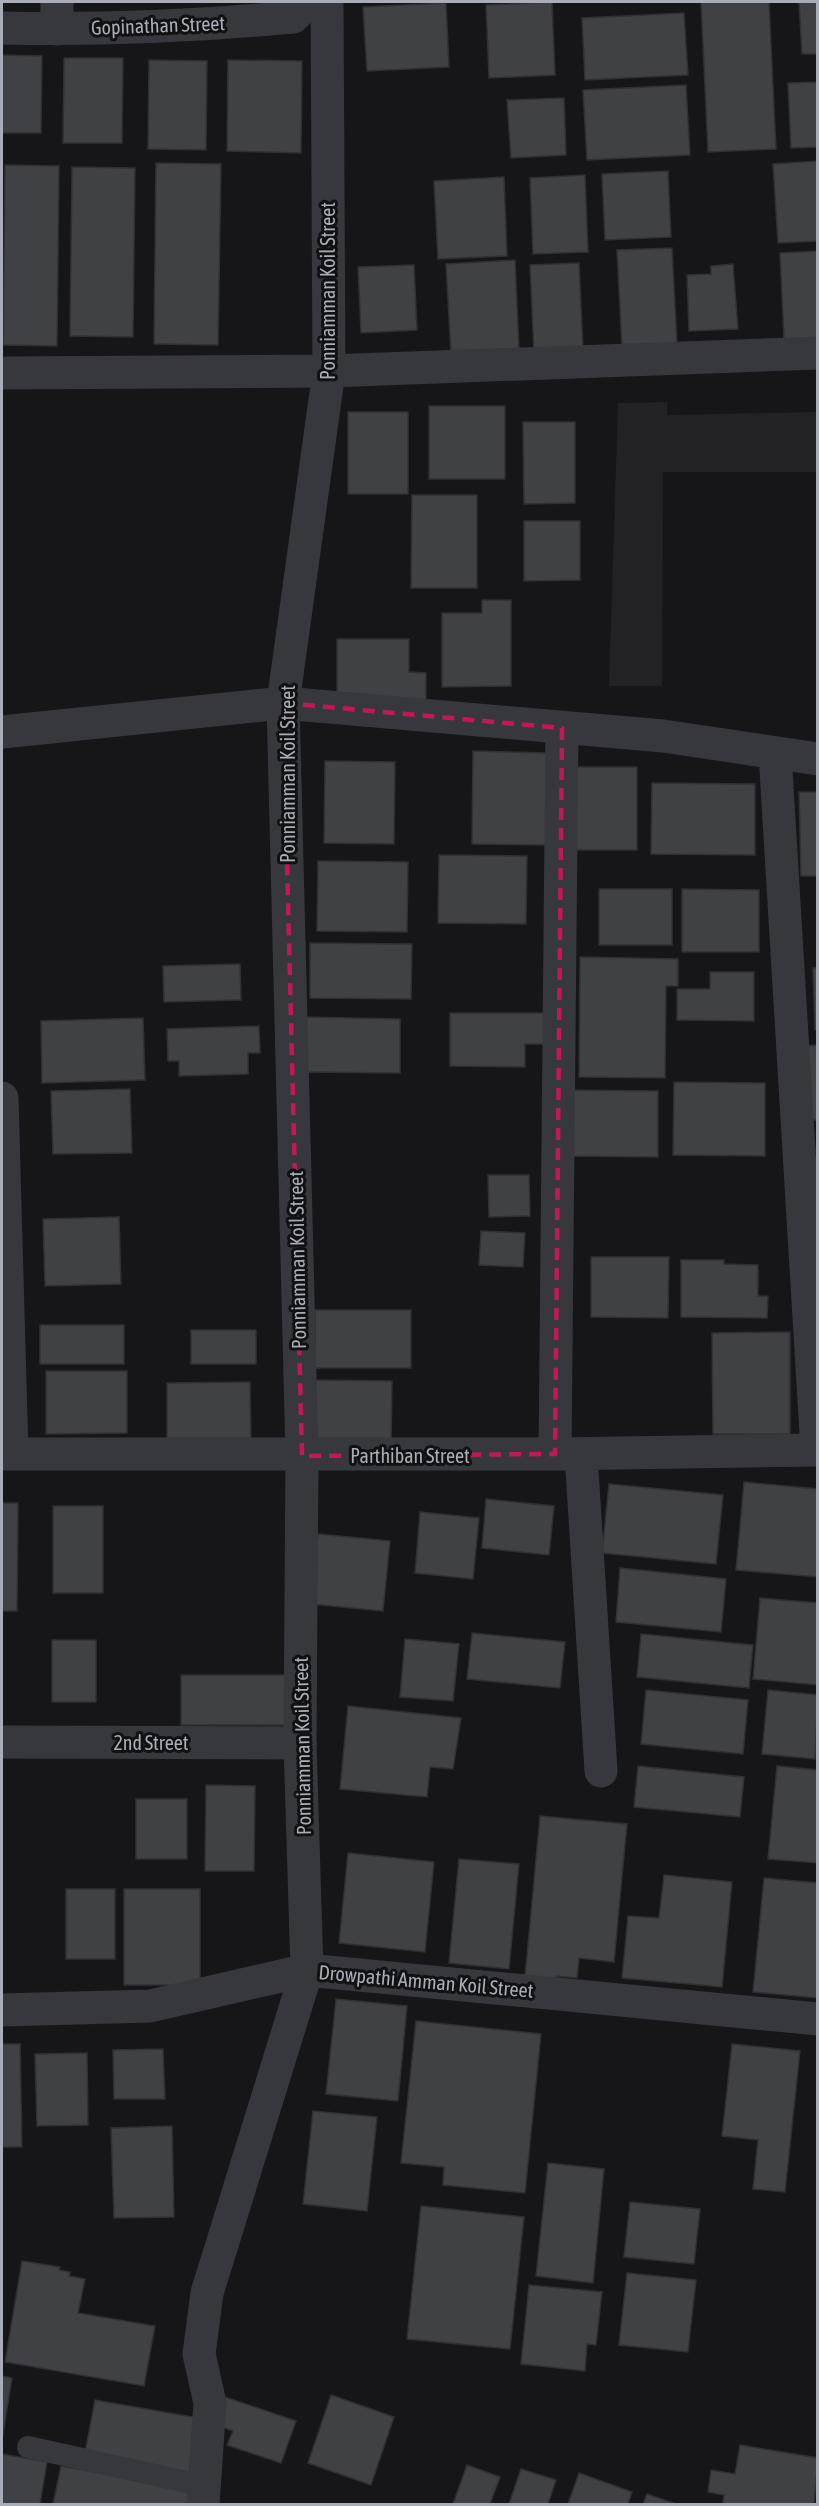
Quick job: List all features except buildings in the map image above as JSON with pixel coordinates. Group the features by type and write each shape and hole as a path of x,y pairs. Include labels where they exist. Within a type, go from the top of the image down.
{"street":[{"name":"Gopinathan Street","path":"2,28 57,15 244,22 293,17 308,2"},
{"name":"Ponniamman Koil Street","path":"204,2495 210,2403 199,2354 207,2294 306,1970 300,1743 302,1456 283,703 329,371 327,2"},
{"path":"2,373 329,371 818,353"},
{"path":"2,732 283,703 663,736 818,759"},
{"path":"562,728 568,1454 601,1771"},
{"path":"775,753 817,1450"},
{"path":"2,1098 7,1454"},
{"name":"Parthiban Street","path":"7,1454 302,1456 817,1450"},
{"name":"2nd Street","path":"2,1742 300,1743"},
{"name":"Drowpathi Amman Koil Street","path":"2,2010 150,2006 306,1970 818,2019"}],"lane":[{"path":"27,2447 204,2495"}],"highlighted area":[{"path":"283,703 562,728 555,1454 302,1456"}],"shaded area":[{"path":"667,402 667,415 817,412 817,472 663,472 662,686 609,686 618,403"}]}
